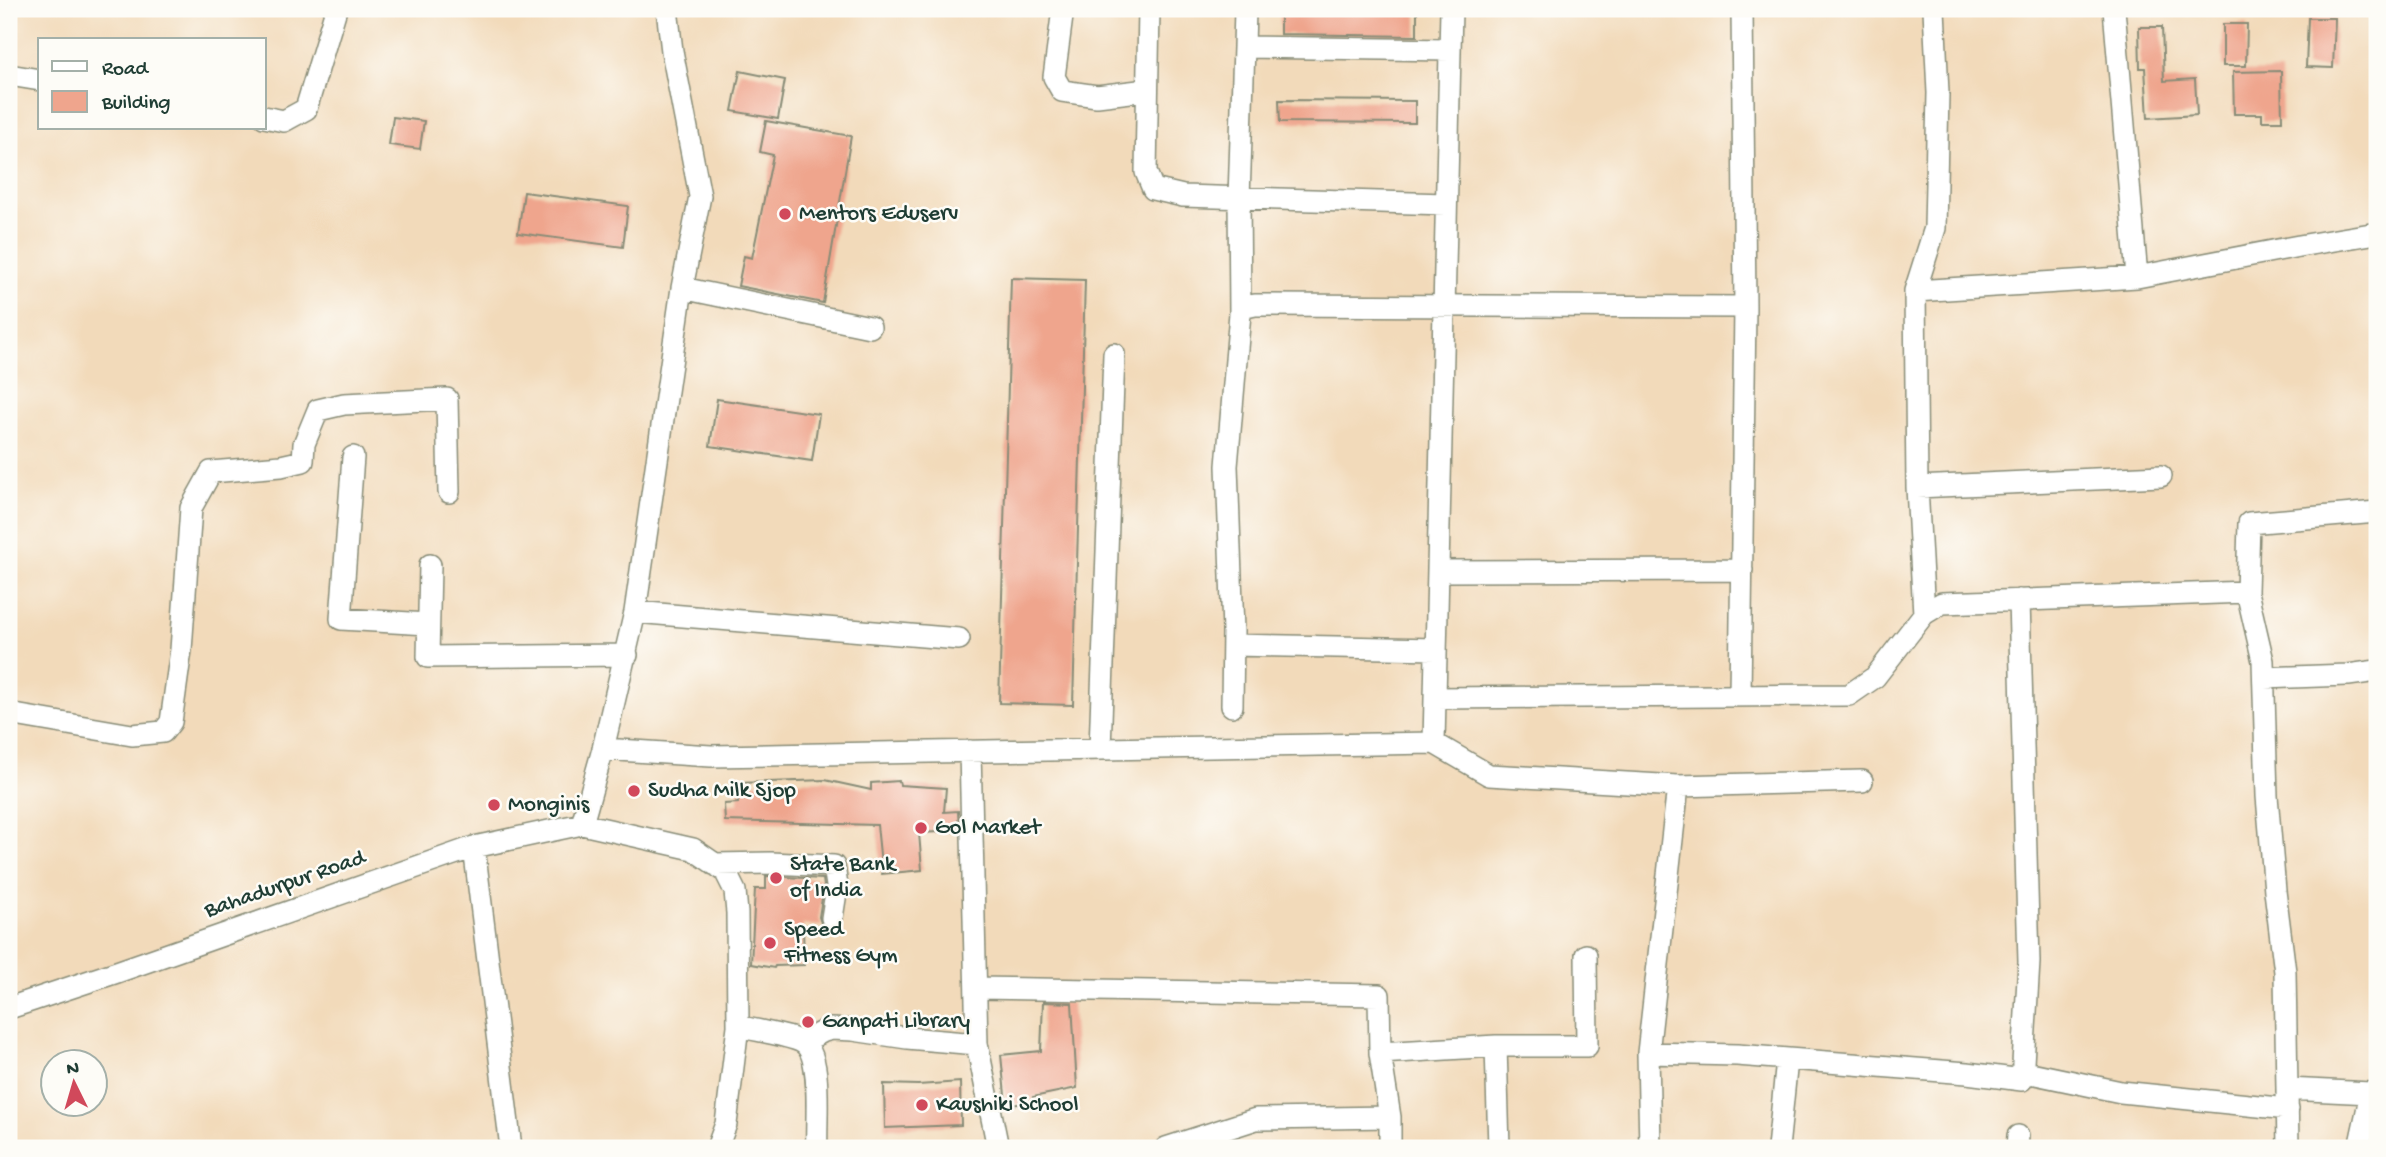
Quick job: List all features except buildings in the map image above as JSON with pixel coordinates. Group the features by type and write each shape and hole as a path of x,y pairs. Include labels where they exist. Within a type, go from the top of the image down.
{"street":[{"path":"266,117 284,121 306,109 336,9"},
{"path":"667,9 672,51 700,196 682,288 627,655 582,824 693,849 725,871 735,891 738,1026 726,1124 717,1148"},
{"path":"1063,9 1054,77 1062,91 1097,96 1147,90"},
{"path":"1149,9 1146,172 1153,189 1183,196 1446,204"},
{"path":"1232,706 1233,645 1227,466 1240,313 1245,9"},
{"path":"1434,744 1451,9"},
{"path":"1740,696 1745,307 1742,9"},
{"path":"1924,614 1917,487 1915,291 1935,228 1938,93 1934,9"},
{"path":"2115,9 2137,277"},
{"path":"1244,47 1450,50"},
{"path":"9,75 38,80"},
{"path":"1915,291 2137,277 2377,233"},
{"path":"682,288 870,327"},
{"path":"1240,313 1246,307 1255,305 1745,307"},
{"path":"1100,749 1114,354"},
{"path":"9,713 132,735 163,732 171,722 181,650 191,508 212,472 281,466 303,461 304,444 318,410 344,404 447,399 449,492"},
{"path":"353,457 341,620 428,624"},
{"path":"1917,487 2161,475"},
{"path":"2288,1148 2285,972 2274,891 2267,796 2263,661 2248,592 2249,523 2377,512"},
{"path":"430,565 428,657 627,655"},
{"path":"1438,571 1742,570"},
{"path":"1435,698 1849,695 1875,677 1924,614 1942,603 2248,592"},
{"path":"1648,1053 1737,1055 1967,1073 2022,1080 2029,962 2019,600"},
{"path":"635,612 959,639"},
{"path":"1233,645 1436,649"},
{"path":"2264,678 2347,675 2377,671"},
{"path":"603,749 711,756 1434,744 1489,775 1678,786 1863,781"},
{"path":"970,751 977,1044 998,1148"},
{"path":"1650,1148 1648,1053 1678,786"},
{"name":"Bahadurpur Road","path":"9,1008 474,847 582,824"},
{"path":"474,847 511,1148"},
{"path":"714,864 834,866 837,886 832,918"},
{"path":"1380,1053 1496,1046 1587,1046 1586,955"},
{"path":"976,988 1379,995 1380,1053 1390,1117 1390,1148"},
{"path":"738,1026 803,1042 812,1052 816,1069 817,1148"},
{"path":"803,1042 824,1031 842,1029 977,1044"},
{"path":"1496,1046 1499,1148"},
{"path":"1778,1148 1787,1060"},
{"path":"2021,1070 2121,1092 2288,1099 2374,1093 2359,1148"},
{"path":"1166,1148 1256,1119 1390,1117"}],"place":[{"name":"Mentors Eduserv","path":"785,214"},
{"name":"Sudha Milk Sjop","path":"634,791"},
{"name":"Monginis","path":"494,805"},
{"name":"Gol Market","path":"921,828"},
{"name":"State Bank of India","path":"776,878"},
{"name":"Speed Fitness Gym","path":"770,943"},
{"name":"Ganpati Library","path":"808,1022"},
{"name":"Kaushiki School","path":"922,1105"}]}
